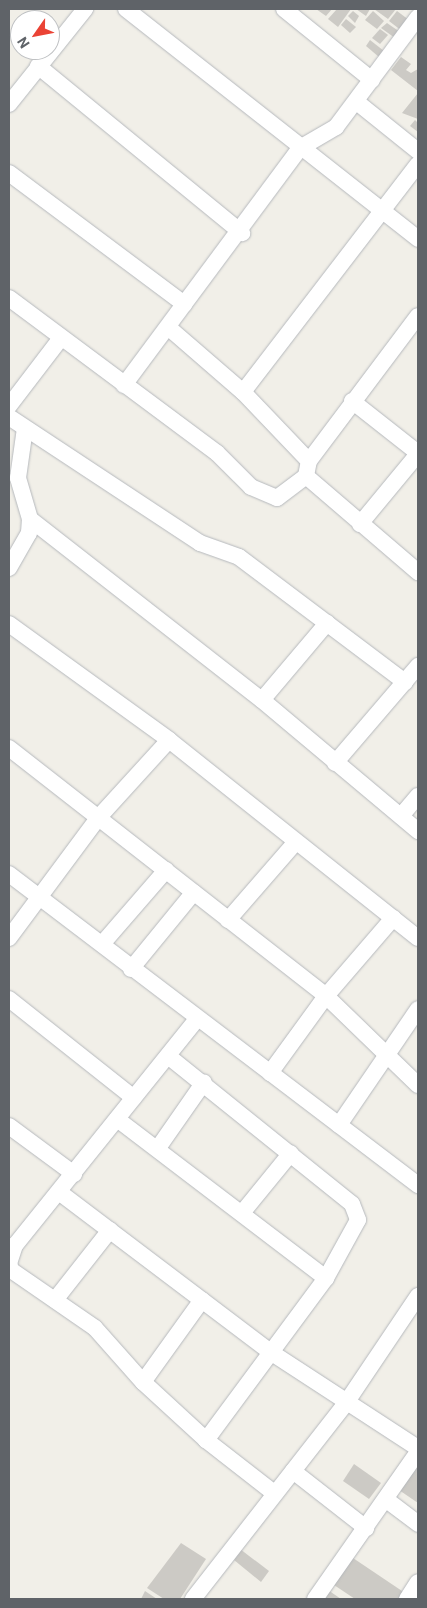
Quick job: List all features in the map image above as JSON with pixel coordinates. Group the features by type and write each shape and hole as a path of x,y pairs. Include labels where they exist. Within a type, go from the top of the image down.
{"street":[{"path":"9,104 85,9"},
{"path":"126,9 300,148 384,208 418,239"},
{"path":"284,9 372,80"},
{"path":"124,385 169,328 184,304 242,233 300,148 323,138 358,103 372,80 418,17"},
{"path":"38,66 242,233"},
{"path":"358,103 418,151"},
{"path":"243,392 418,164"},
{"path":"9,172 184,304"},
{"path":"9,298 267,497 277,498 308,469 352,401 415,326"},
{"path":"169,328 243,392 308,469 360,524 418,572"},
{"path":"9,406 61,338"},
{"path":"352,401 418,454 360,524"},
{"path":"9,417 200,543 239,557 405,682"},
{"path":"9,568 24,547 30,519 18,478 25,428"},
{"path":"30,519 262,700 335,763 418,830"},
{"path":"262,700 327,623"},
{"path":"9,624 169,740 296,843 418,938"},
{"path":"335,763 418,667"},
{"path":"9,938 41,898 99,817 169,740"},
{"path":"9,748 326,996 390,1054 418,1085"},
{"path":"402,816 418,796"},
{"path":"228,920 296,843"},
{"path":"102,944 166,870"},
{"path":"9,874 102,944 131,969 418,1185"},
{"path":"131,969 194,892"},
{"path":"270,1073 326,996 393,918"},
{"path":"9,999 134,1098"},
{"path":"338,1125 390,1054 418,1009"},
{"path":"197,1019 74,1174 12,1242 9,1256 11,1270 95,1328 143,1382 206,1440 274,1492"},
{"path":"168,1056 204,1082 291,1153 357,1213 355,1228 326,1278 206,1440"},
{"path":"158,1148 204,1082"},
{"path":"117,1119 158,1148 326,1278"},
{"path":"9,1126 74,1174"},
{"path":"242,1213 291,1153"},
{"path":"59,1192 272,1353 346,1403 416,1443 388,1501 366,1528 315,1599"},
{"path":"55,1300 110,1230"},
{"path":"193,1599 274,1492 293,1471 346,1403 418,1296"},
{"path":"143,1382 202,1300"},
{"path":"293,1471 366,1528"},
{"path":"388,1501 418,1524"},
{"path":"407,1599 418,1582"}],"building":[{"path":"316,9 332,9 326,16"},
{"path":"337,9 351,9 338,27 328,19"},
{"path":"356,9 370,9 366,16"},
{"path":"374,9 396,9 388,19"},
{"path":"353,11 359,16 355,23 348,16"},
{"path":"373,11 384,21 377,29 365,20"},
{"path":"397,11 409,20 402,31 389,21"},
{"path":"346,19 356,27 350,33 341,25"},
{"path":"387,23 400,32 395,38 381,28"},
{"path":"380,29 388,35 380,44 372,38"},
{"path":"370,40 384,51 379,57 366,46"},
{"path":"401,57 411,64 406,70 411,73 418,69 418,91 391,70"},
{"path":"418,93 417,108 418,119 402,113"},
{"path":"415,120 418,123 418,132 410,126"},
{"path":"418,1462 418,1503 399,1490"},
{"path":"354,1464 381,1483 369,1499 343,1481"},
{"path":"181,1543 206,1559 180,1599 164,1599 147,1588"},
{"path":"240,1549 269,1571 261,1582 234,1560"},
{"path":"350,1556 405,1593 400,1599 355,1599 331,1583"},
{"path":"328,1590 341,1599 322,1599"},
{"path":"145,1591 157,1599 141,1599"}]}
